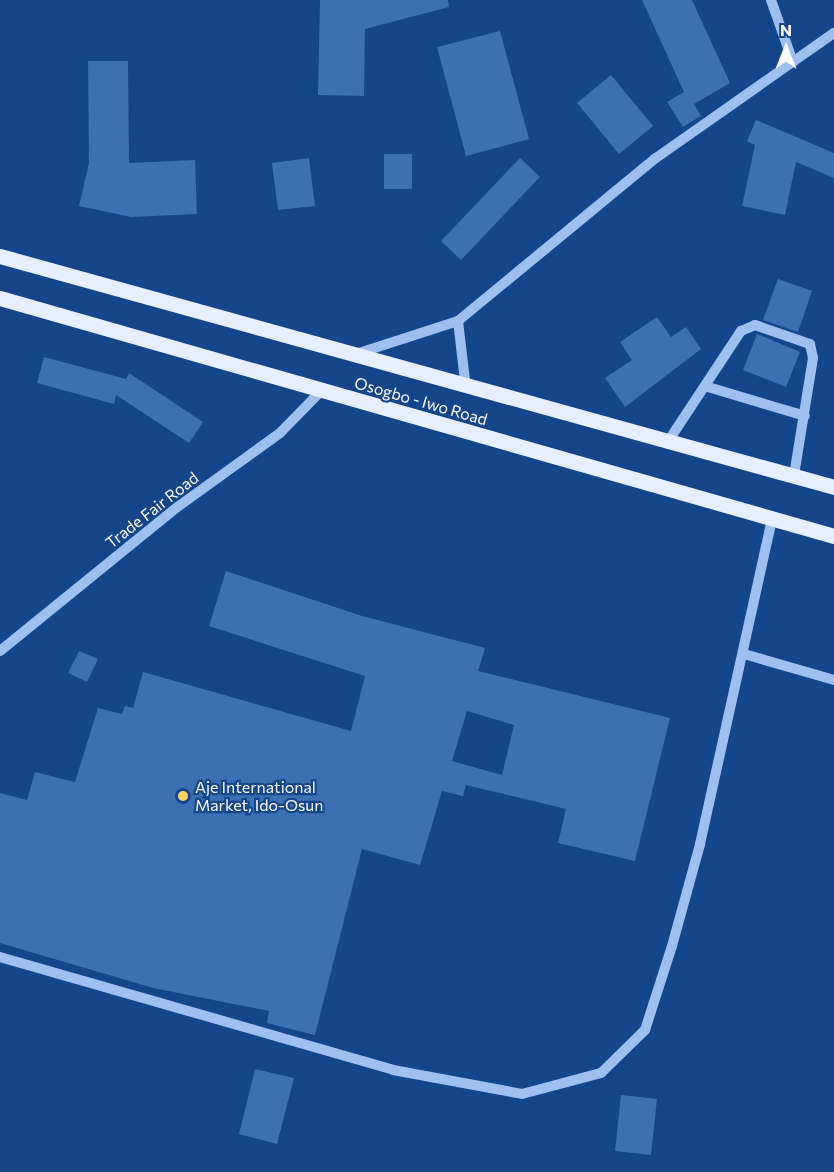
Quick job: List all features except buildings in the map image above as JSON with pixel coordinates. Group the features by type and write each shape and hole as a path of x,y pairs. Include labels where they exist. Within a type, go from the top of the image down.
{"main road":[{"name":"Osogbo - Iwo Road","path":"0,256 465,381 834,487"},
{"name":"Osogbo - Iwo Road","path":"0,298 321,392 834,536"}],"street":[{"path":"771,0 793,62"},
{"path":"359,353 458,321 656,158 834,33"},
{"path":"458,321 465,381"},
{"path":"669,440 708,387 741,331 755,325 810,344 805,416 794,475"},
{"path":"708,387 805,416"},
{"name":"Trade Fair Road","path":"0,651 176,508 280,433 321,392"},
{"path":"0,957 417,1074 522,1094 602,1073 645,1030 700,844 744,654 772,519"},
{"path":"744,654 834,680"}],"place":[{"name":"Aje International Market, Ido-Osun","path":"183,796"}]}
